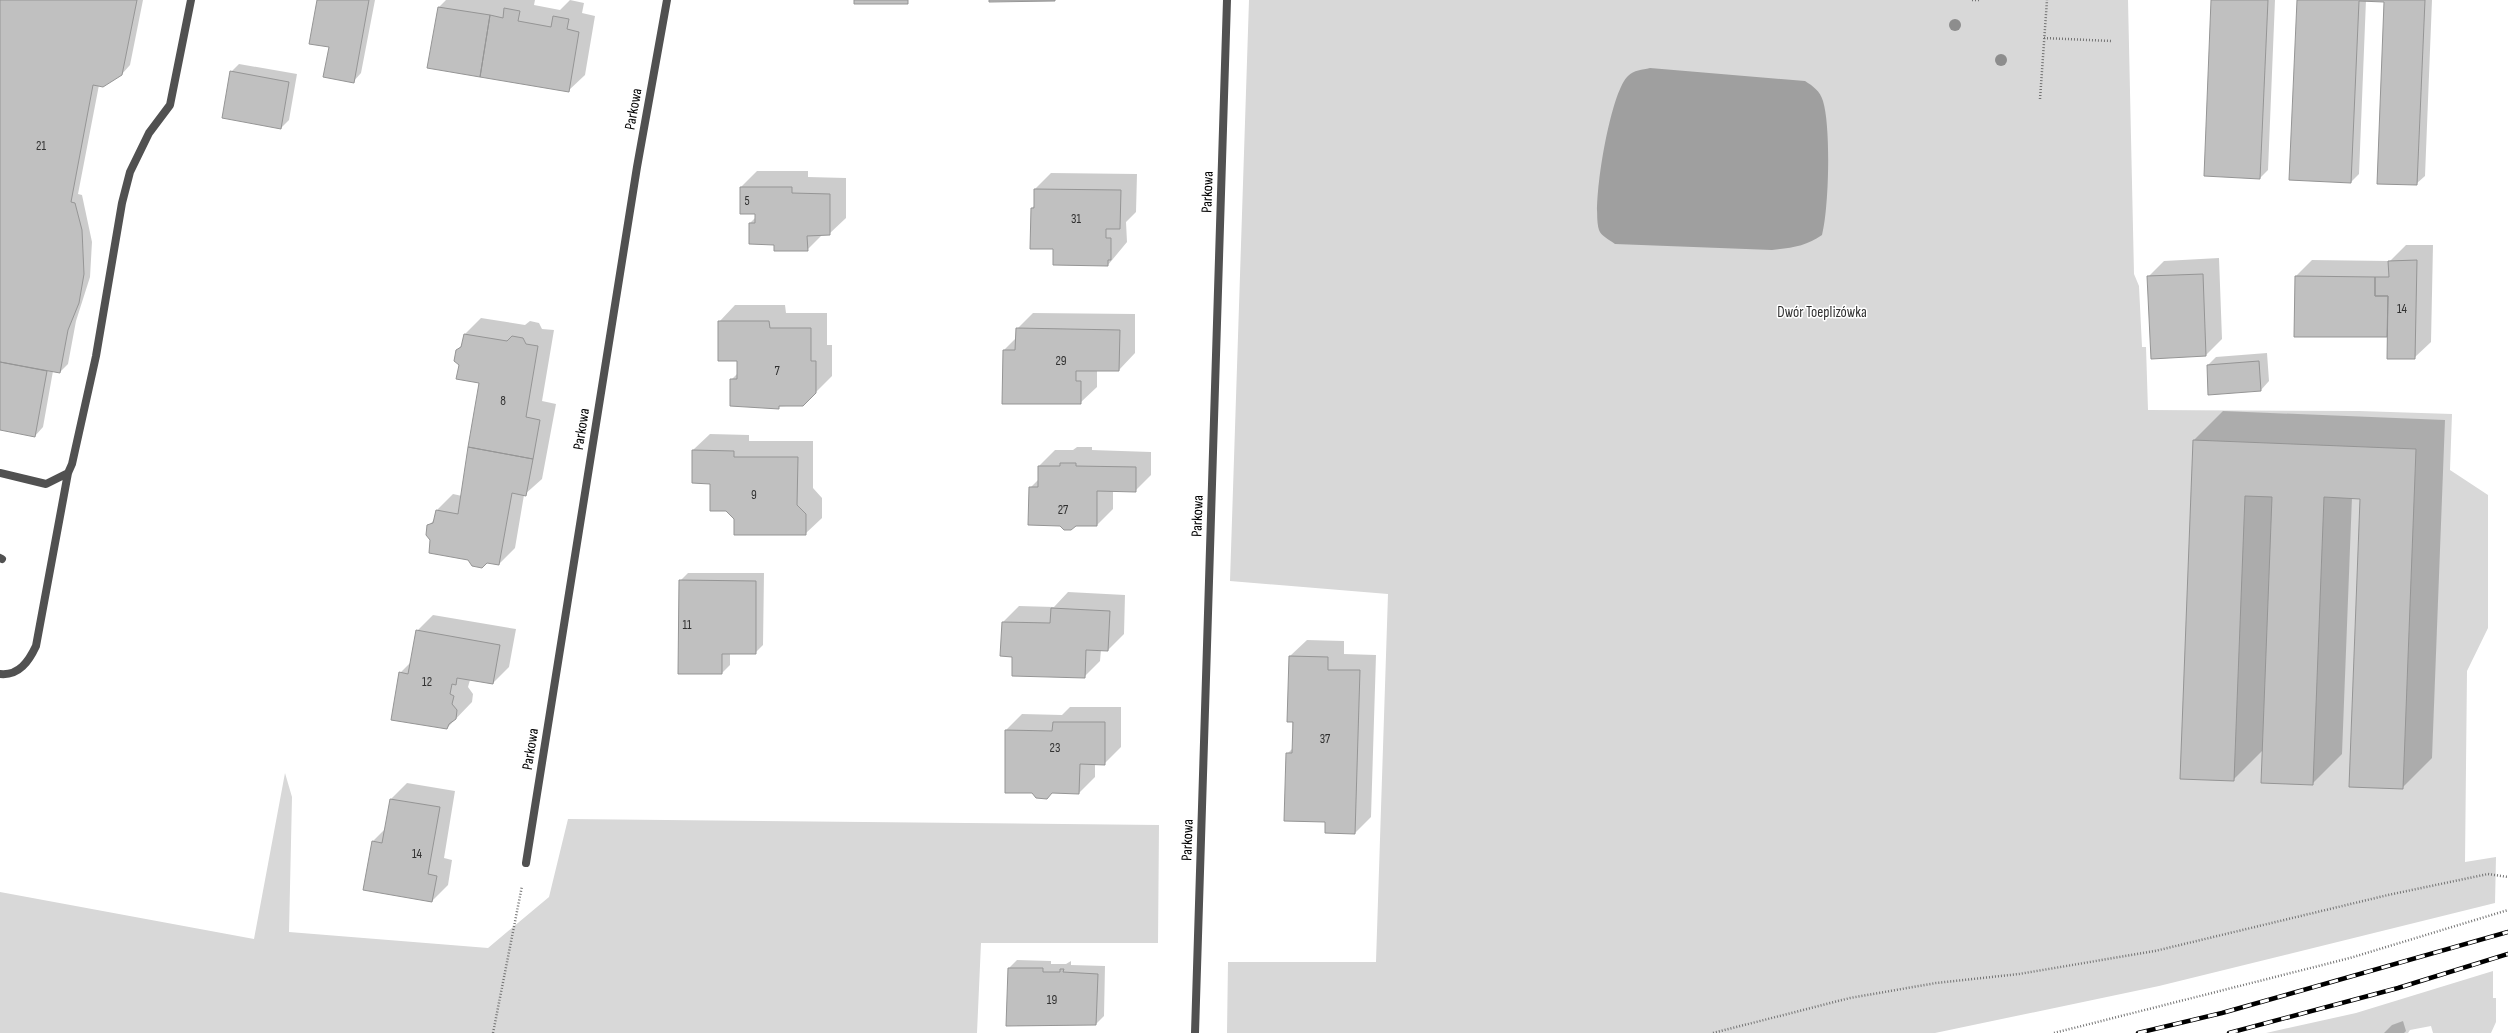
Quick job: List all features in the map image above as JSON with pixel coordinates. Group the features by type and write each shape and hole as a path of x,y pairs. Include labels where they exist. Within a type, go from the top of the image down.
{"street":[{"path":"0,674 18,670 29,660 36,646 68,473 74,457 96,356 122,203 130,172 149,133 170,105 191,0"},
{"name":"Parkowa","path":"526,863 636,168 667,0"},
{"name":"Parkowa","path":"1195,1033 1227,0"},
{"path":"0,473 46,484 68,473"}],"path":[{"path":"1972,0 1979,0"},
{"path":"2040,99 2047,0"},
{"path":"2044,38 2111,41"},
{"path":"493,1033 514,936 526,863"},
{"path":"1713,1033 1850,998 1936,983 2019,974 2155,951 2396,893 2488,874 2508,877"},
{"path":"2054,1033 2350,958 2508,910"}],"green space":[{"name":"Dwór Toeplizówka","path":"1249,0 2128,0 2134,274 2139,286 2142,347 2146,347 2148,410 2359,411 2452,414 2450,470 2488,495 2488,628 2467,671 2465,862 2496,857 2495,903 2159,986 1935,1033 1227,1033 1228,962 1376,962 1388,594 1230,581"},
{"path":"285,773 292,797 289,932 488,948 549,897 568,819 1159,825 1158,943 981,943 977,1033 0,1033 0,892 254,939"},
{"path":"2493,971 2493,998 2496,998 2496,1022 2491,1033 2433,1033 2431,1026 2410,1030 2408,1033 2266,1033 2356,1013"}],"shaded area":[{"path":"1650,68 1805,81 1816,89 1822,97 1826,113 1828,148 1828,188 1822,235 1805,244 1772,250 1615,244 1606,238 1599,230 1597,217 1600,175 1609,126 1621,86 1628,76 1635,71"}],"building":[{"path":"0,0 137,0 122,75 103,87 93,85 71,202 75,203 82,230 84,274 79,303 68,330 60,373 0,362"},
{"path":"317,0 369,0 354,83 323,77 329,47 309,44"},
{"path":"854,0 908,0 908,4 854,4"},
{"path":"989,0 1055,0 1055,1 989,2"},
{"path":"2211,0 2268,0 2260,179 2204,176"},
{"path":"2297,0 2425,0 2417,185 2377,184 2384,2 2359,1 2351,183 2289,180"},
{"path":"438,7 490,15 480,77 427,68"},
{"path":"504,8 520,11 518,21 551,27 553,16 569,19 567,29 579,32 569,92 480,77 490,15 503,18"},
{"path":"230,71 289,82 281,129 222,118"},
{"path":"740,187 792,187 792,193 830,194 830,235 807,236 808,251 774,251 774,245 749,244 749,223 755,223 755,214 740,214"},
{"path":"1034,189 1121,190 1120,229 1106,229 1106,238 1111,238 1111,260 1108,260 1108,266 1053,265 1053,249 1030,249 1031,208 1034,208"},
{"path":"2417,260 2415,359 2387,359 2388,296 2375,296 2375,277 2389,277 2388,261"},
{"path":"2203,274 2206,356 2151,359 2147,276"},
{"path":"2295,276 2375,277 2375,296 2388,296 2387,337 2294,337"},
{"path":"718,321 769,321 770,328 811,328 811,361 816,361 816,393 803,406 779,406 779,409 730,406 730,379 737,379 737,361 718,361"},
{"path":"1016,328 1120,330 1119,371 1076,371 1076,381 1081,381 1081,404 1002,404 1003,350 1015,350"},
{"path":"464,334 507,341 512,336 523,338 526,344 538,346 526,417 540,420 533,459 468,447 479,383 456,379 459,365 454,361 456,350 461,347"},
{"path":"2259,361 2261,391 2208,395 2207,365"},
{"path":"0,362 47,371 35,437 0,430"},
{"path":"2193,440 2416,449 2403,789 2349,787 2360,499 2324,497 2313,785 2261,783 2272,497 2245,496 2234,781 2180,779"},
{"path":"468,447 533,459 526,496 512,493 499,565 487,563 482,568 472,566 468,560 429,553 430,540 426,535 427,525 433,523 436,510 458,514"},
{"path":"692,450 734,451 734,457 798,457 797,505 806,514 806,535 734,535 734,519 726,511 710,511 710,484 692,483"},
{"path":"1060,463 1076,463 1076,466 1136,467 1136,492 1097,491 1097,526 1076,526 1071,530 1064,530 1060,526 1028,525 1029,487 1038,487 1038,466 1060,466"},
{"path":"679,580 756,581 756,654 722,654 722,674 678,674"},
{"path":"1051,608 1110,611 1108,651 1086,650 1085,678 1012,676 1012,657 1000,656 1002,622 1050,623"},
{"path":"416,630 500,645 493,684 457,678 456,685 452,684 450,694 454,696 452,704 457,710 456,719 449,724 447,729 391,720 399,672 408,674"},
{"path":"1289,656 1328,657 1328,670 1360,670 1355,834 1325,833 1325,822 1284,821 1286,753 1292,753 1293,722 1287,722"},
{"path":"1053,722 1105,722 1105,765 1080,764 1079,794 1052,793 1047,799 1036,798 1032,793 1005,793 1005,730 1052,731"},
{"path":"390,799 440,807 428,874 437,876 432,902 363,890 372,841 382,843"},
{"path":"1008,968 1043,968 1043,972 1060,972 1060,969 1064,969 1063,972 1098,974 1096,1025 1006,1026"}],"railway":[{"path":"2138,1033 2222,1013 2508,932"},
{"path":"2229,1033 2398,988 2508,954"}]}
